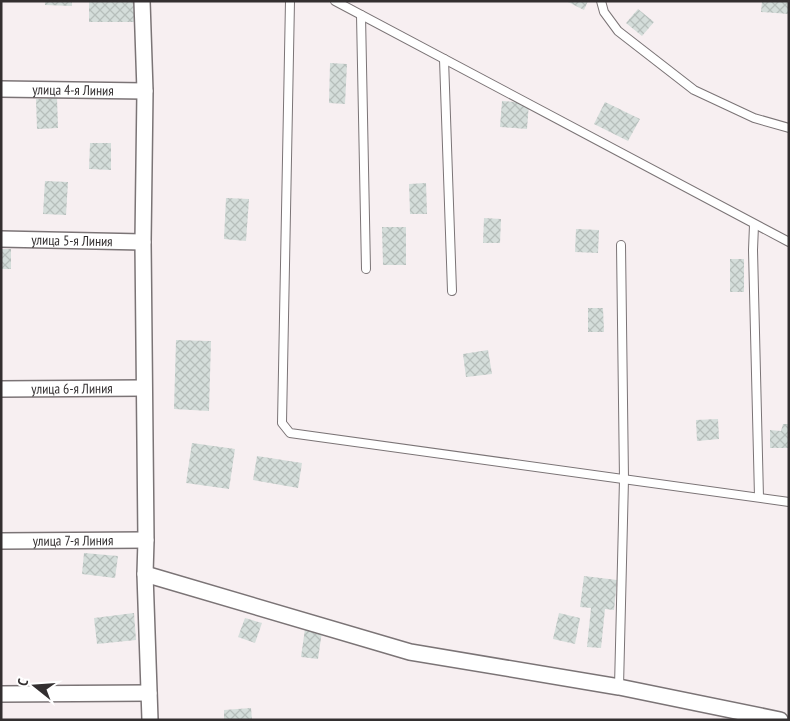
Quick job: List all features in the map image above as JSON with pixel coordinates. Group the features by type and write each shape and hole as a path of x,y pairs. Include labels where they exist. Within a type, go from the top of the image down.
{"street":[{"path":"142,1 145,90 143,242 145,574 150,720"},
{"name":"улица 4-я Линия","path":"1,89 145,90"},
{"name":"улица 5-я Линия","path":"1,239 143,242"},
{"name":"улица 6-я Линия","path":"1,389 144,388"},
{"name":"улица 7-я Линия","path":"1,541 146,540"},
{"path":"145,574 410,652 619,687 780,720"},
{"path":"1,694 149,694"}],"lane":[{"path":"290,1 282,423 290,434 789,502"},
{"path":"335,1 789,242"},
{"path":"601,1 604,12 618,31 694,90 754,118 789,128"},
{"path":"362,15 366,268"},
{"path":"444,59 452,290"},
{"path":"754,224 753,274 759,497"},
{"path":"619,687 624,479 621,246"}],"building":[{"path":"45,1 72,1 72,6 45,5"},
{"path":"89,1 138,1 137,22 89,22"},
{"path":"566,1 588,1 584,10"},
{"path":"762,1 789,1 789,14 761,12"},
{"path":"638,9 654,22 642,36 626,23"},
{"path":"330,63 347,64 345,104 329,103"},
{"path":"57,98 58,128 37,129 36,99"},
{"path":"502,101 529,103 527,129 500,127"},
{"path":"605,102 640,119 628,141 594,124"},
{"path":"90,143 111,143 111,170 89,169"},
{"path":"45,181 68,182 66,215 43,214"},
{"path":"426,183 427,214 410,214 409,184"},
{"path":"226,198 249,199 246,241 224,239"},
{"path":"484,218 501,219 500,243 483,243"},
{"path":"382,227 406,227 406,265 383,265"},
{"path":"576,229 599,230 598,253 575,252"},
{"path":"1,249 11,249 11,269 1,269"},
{"path":"730,259 744,259 744,292 730,292"},
{"path":"588,308 603,308 604,332 588,332"},
{"path":"176,340 211,341 209,411 174,409"},
{"path":"488,350 492,374 466,377 463,354"},
{"path":"718,419 719,439 697,441 696,420"},
{"path":"783,424 789,424 789,448 770,448 770,430 781,431"},
{"path":"192,443 235,449 229,489 186,483"},
{"path":"257,456 302,463 298,488 253,480"},
{"path":"84,553 118,556 115,578 82,574"},
{"path":"584,576 617,580 614,610 605,609 601,648 587,647 591,608 580,607"},
{"path":"134,613 136,640 97,644 94,618"},
{"path":"559,613 580,618 575,644 553,639"},
{"path":"245,618 262,623 255,643 238,637"},
{"path":"305,629 322,631 318,659 301,657"},
{"path":"251,708 252,720 224,720 224,710"}]}
